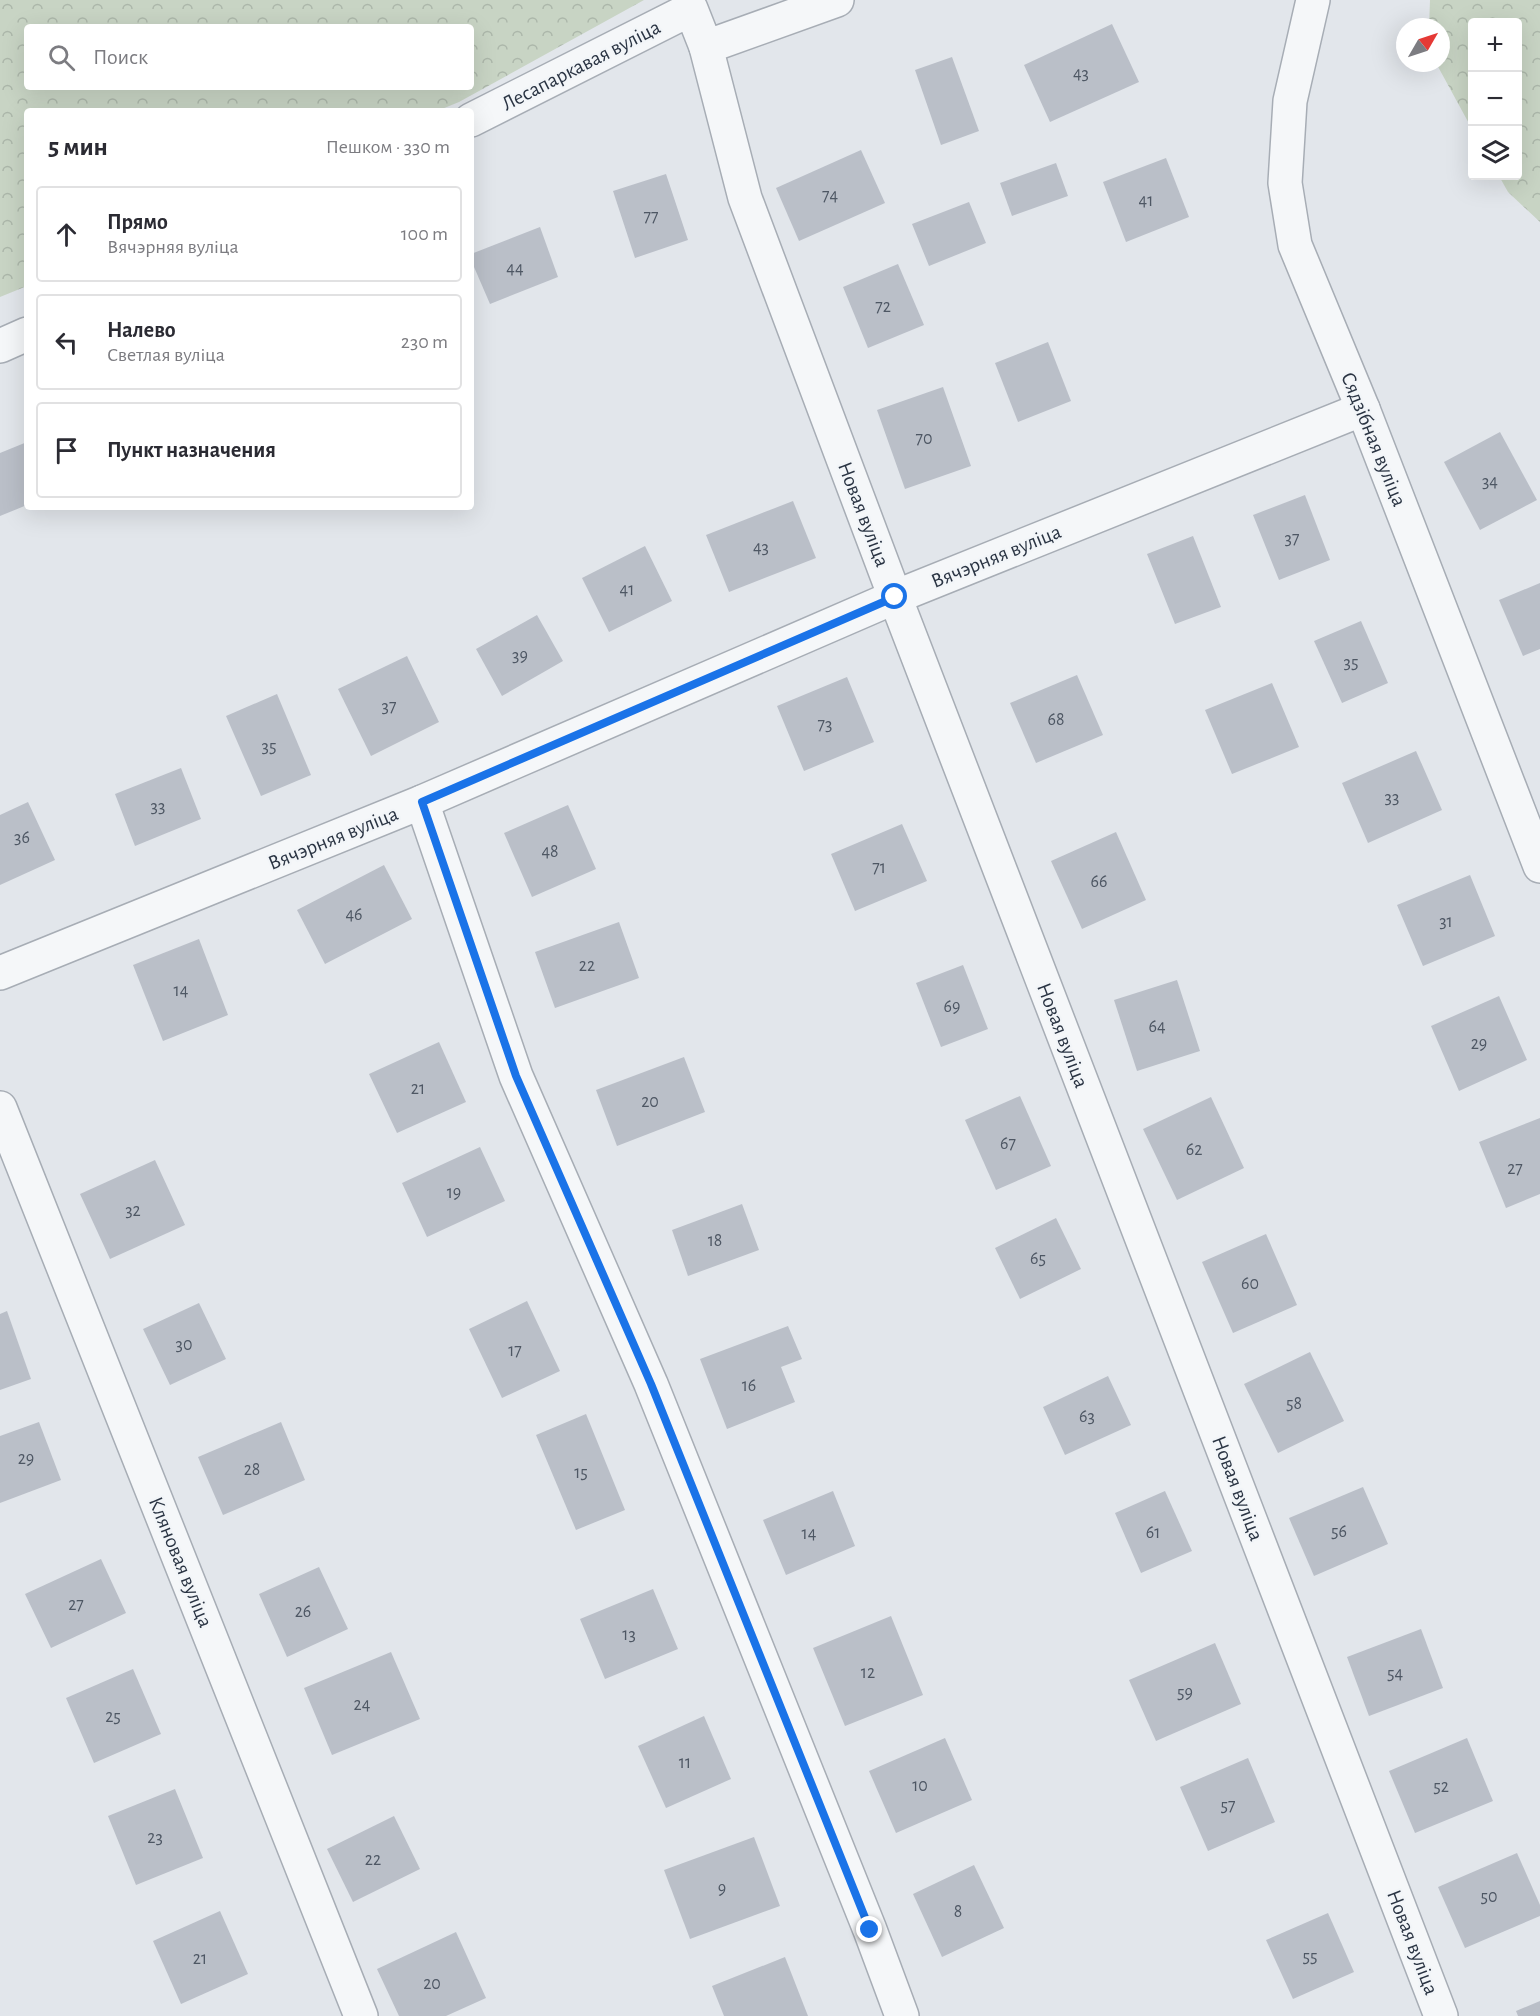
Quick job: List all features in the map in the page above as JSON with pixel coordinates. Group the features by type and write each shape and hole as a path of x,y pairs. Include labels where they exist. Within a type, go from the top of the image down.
{"street":[{"path":"706,47 837,0"},
{"name":"Сядзібная вуліца","path":"1313,0 1290,101 1285,183 1295,245 1363,409 1540,866"},
{"name":"Лесапаркавая вуліца","path":"474,118 698,5 706,47"},
{"name":"Новая вуліца","path":"706,47 745,198 895,597 1442,2016"},
{"path":"0,346 24,334"},
{"name":"Вячэрняя вуліца","path":"0,973 422,802 895,597 1363,409"},
{"path":"422,802 516,1076 651,1384 902,2016"},
{"name":"Кляновая вуліца","path":"0,1108 361,2016"}],"green space":[{"path":"0,0 644,0 444,108 24,108 24,287 0,297"},
{"path":"1430,0 1540,0 1540,222 1508,192 1501,180 1522,180 1522,18 1468,18 1468,122 1441,72 1450,72 1450,18 1429,18"}],"building":[{"path":"1112,24 1139,82 1050,122 1024,65"},
{"path":"952,57 979,131 941,145 915,70"},
{"path":"861,150 885,203 799,241 776,188"},
{"path":"1166,158 1189,217 1126,242 1103,182"},
{"path":"1056,163 1068,196 1012,216 1000,183"},
{"path":"666,174 688,240 635,258 613,191"},
{"path":"969,202 986,243 929,266 912,224"},
{"path":"540,227 558,277 490,304 474,267 474,253"},
{"path":"898,264 924,325 868,348 843,287"},
{"path":"1048,342 1071,401 1018,422 995,363"},
{"path":"943,387 971,466 905,489 877,410"},
{"path":"1500,432 1537,500 1480,530 1444,462"},
{"path":"24,443 24,506 0,516 0,453"},
{"path":"1305,495 1330,560 1279,580 1253,515"},
{"path":"793,501 816,558 729,592 706,535"},
{"path":"1193,536 1221,607 1175,624 1147,554"},
{"path":"645,546 672,601 609,632 582,578"},
{"path":"1540,583 1540,649 1523,656 1499,600"},
{"path":"537,615 563,661 502,696 476,649"},
{"path":"1361,621 1388,683 1342,703 1314,641"},
{"path":"407,656 439,722 371,756 338,689"},
{"path":"1077,675 1103,735 1036,763 1010,703"},
{"path":"847,677 874,742 804,771 777,706"},
{"path":"1272,683 1299,747 1232,774 1205,710"},
{"path":"277,694 311,775 261,796 226,716"},
{"path":"1416,751 1442,810 1368,843 1342,783"},
{"path":"181,768 201,819 135,846 115,794"},
{"path":"28,802 55,860 0,885 0,815"},
{"path":"568,805 596,869 532,897 504,833"},
{"path":"902,824 927,881 855,911 831,854"},
{"path":"1116,832 1146,900 1082,929 1051,861"},
{"path":"384,865 412,919 325,964 297,910"},
{"path":"1470,875 1495,936 1423,966 1397,905"},
{"path":"619,922 639,978 555,1008 535,952"},
{"path":"199,939 228,1015 163,1041 133,965"},
{"path":"963,965 988,1029 941,1047 916,983"},
{"path":"1177,980 1200,1051 1137,1071 1114,1000"},
{"path":"1499,996 1527,1060 1459,1091 1431,1026"},
{"path":"439,1042 466,1102 397,1133 369,1074"},
{"path":"684,1057 705,1112 617,1146 596,1090"},
{"path":"1020,1096 1051,1166 996,1190 965,1120"},
{"path":"1211,1097 1244,1168 1177,1200 1143,1129"},
{"path":"1540,1118 1540,1194 1506,1208 1479,1142"},
{"path":"480,1147 505,1201 427,1237 402,1183"},
{"path":"155,1160 185,1225 110,1259 80,1194"},
{"path":"742,1204 759,1250 688,1276 672,1230"},
{"path":"1056,1218 1081,1269 1020,1299 995,1248"},
{"path":"1266,1234 1297,1305 1233,1333 1202,1262"},
{"path":"527,1301 560,1371 502,1398 469,1329"},
{"path":"199,1303 226,1359 170,1385 143,1329"},
{"path":"7,1311 31,1379 0,1390 0,1314"},
{"path":"788,1326 802,1359 781,1367 795,1402 727,1429 700,1359"},
{"path":"1310,1352 1344,1421 1278,1453 1244,1384"},
{"path":"1108,1376 1131,1425 1065,1455 1043,1407"},
{"path":"586,1414 625,1510 576,1530 536,1435"},
{"path":"39,1422 61,1480 0,1503 0,1436"},
{"path":"281,1422 305,1480 223,1515 198,1457"},
{"path":"1363,1487 1388,1544 1314,1576 1289,1518"},
{"path":"833,1491 855,1546 786,1575 763,1520"},
{"path":"1165,1491 1192,1551 1141,1573 1115,1513"},
{"path":"101,1559 126,1613 51,1648 25,1594"},
{"path":"319,1567 348,1629 287,1657 259,1594"},
{"path":"653,1589 678,1649 605,1679 580,1619"},
{"path":"891,1616 923,1695 845,1726 813,1648"},
{"path":"1421,1629 1443,1688 1369,1716 1347,1657"},
{"path":"1215,1643 1241,1704 1156,1741 1129,1680"},
{"path":"391,1652 420,1719 332,1755 304,1688"},
{"path":"133,1669 161,1734 94,1763 66,1698"},
{"path":"704,1716 731,1779 666,1808 638,1746"},
{"path":"945,1738 972,1800 896,1833 869,1771"},
{"path":"1467,1738 1493,1801 1415,1833 1389,1771"},
{"path":"1248,1758 1275,1822 1208,1851 1180,1787"},
{"path":"175,1789 203,1858 136,1885 108,1816"},
{"path":"394,1816 420,1869 353,1902 327,1849"},
{"path":"754,1837 780,1906 690,1939 664,1870"},
{"path":"1517,1853 1540,1905 1540,1916 1465,1948 1438,1887"},
{"path":"974,1865 1004,1928 942,1957 913,1894"},
{"path":"220,1911 248,1974 181,2004 153,1941"},
{"path":"1328,1913 1354,1972 1293,1999 1266,1940"},
{"path":"456,1932 486,1998 446,2016 399,2016 377,1969"},
{"path":"785,1957 808,2016 724,2016 712,1986"},
{"path":"1540,2001 1540,2016 1518,2016 1516,2011"}],"route":[{"path":"870,1930 651,1384 516,1076 422,802 895,597"}]}
